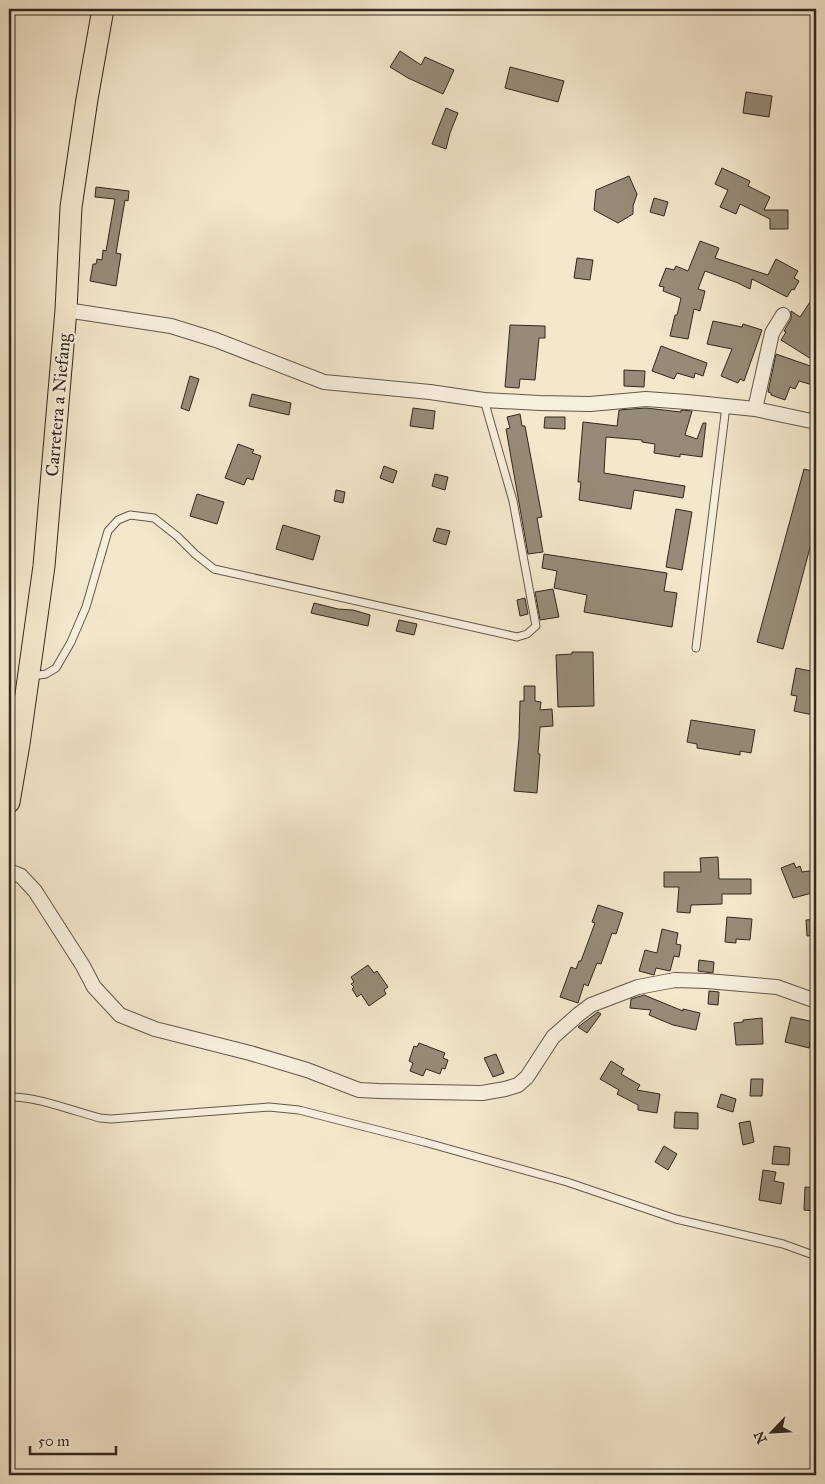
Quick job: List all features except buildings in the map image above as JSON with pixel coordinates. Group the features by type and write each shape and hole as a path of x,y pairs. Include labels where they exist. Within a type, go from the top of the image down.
{"main road":[{"name":"Carretera a Niefang","path":"9,802 20,744 44,566 66,310 71,207 102,9"}],"street":[{"path":"66,310 171,326 216,340 324,382 430,392 484,400 540,404 590,404 646,399 726,406 816,422"},
{"path":"755,410 772,333 783,314"},
{"path":"9,871 21,876 35,891 60,928 94,987 120,1015 155,1029 250,1053 307,1070 359,1090 379,1092 482,1092 518,1085 528,1078 553,1037 579,1014 591,1005 638,987 675,980 707,981 777,987 816,1001"}],"lane":[{"path":"29,676 46,674 56,668 86,607 108,531 118,520 130,515 154,518 214,569 516,636 526,634 536,626 513,500 484,400"},
{"path":"696,648 726,406"},
{"path":"9,1098 33,1100 110,1119 269,1107 299,1110 567,1182 676,1219 783,1244 816,1256"}]}
